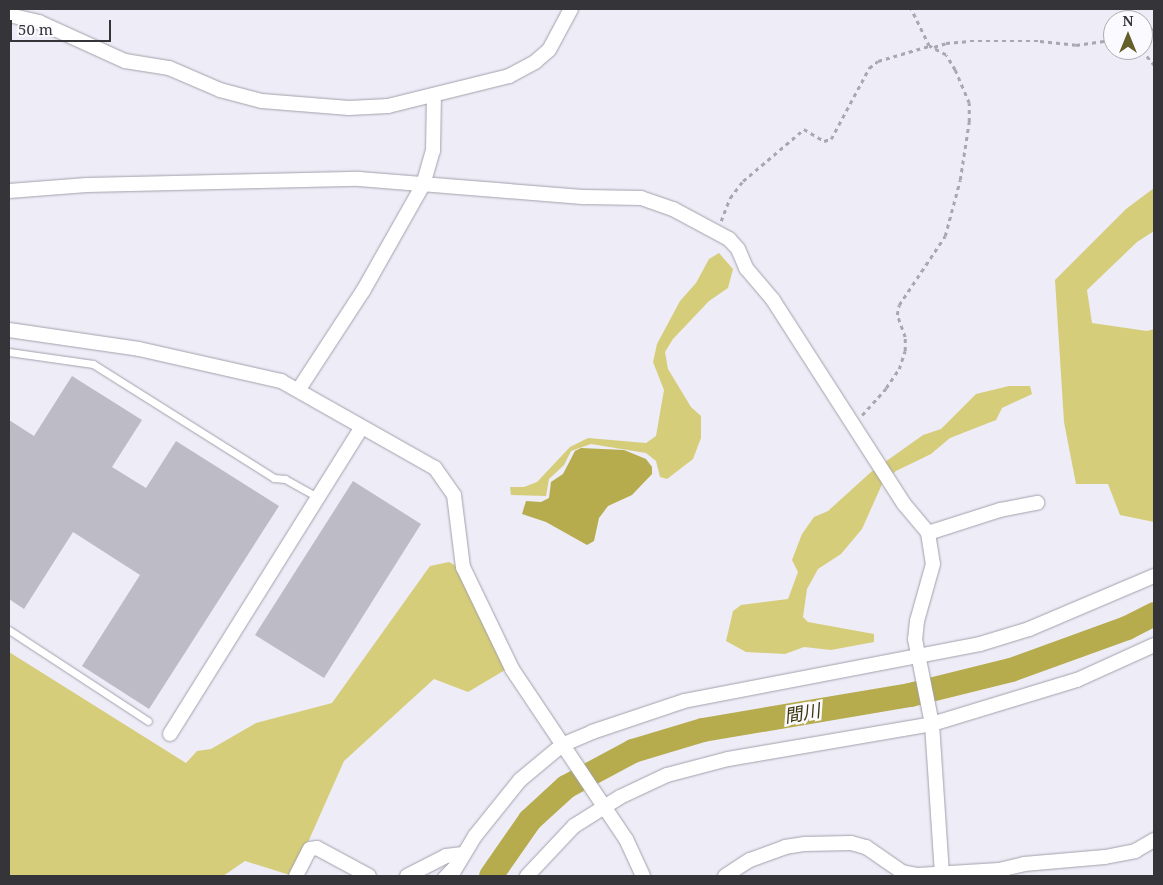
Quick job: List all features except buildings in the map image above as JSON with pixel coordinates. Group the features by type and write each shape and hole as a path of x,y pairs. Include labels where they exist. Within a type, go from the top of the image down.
{"street":[{"path":"9,15 39,22 95,50 125,61 169,68 220,90 262,101 348,108 388,106 509,76 535,62 549,50 571,9"},
{"path":"299,389 363,291 423,185 433,151 434,95"},
{"path":"9,191 87,185 359,179 423,185 641,198 717,231 738,249 746,268 773,300 904,504 928,533 933,564 917,621 919,659 932,721 942,874"},
{"path":"9,330 140,349 261,375 299,389 360,428 435,468 454,494 463,567 512,669 626,839 643,876"},
{"path":"170,734 360,428"},
{"path":"928,533 992,512 1037,503"},
{"path":"451,876 459,854 520,780 564,748 643,712 684,701 919,659 980,644 1029,629 1154,576"},
{"path":"527,876 574,826 601,804 693,766 932,721 1077,680 1154,645"},
{"path":"725,876 750,860 785,847 851,843 866,847 908,875 942,874 1104,857 1135,851 1154,840"},
{"path":"296,876 310,849 317,848 369,876"},
{"path":"407,876 459,854"}],"lane":[{"path":"9,352 93,364 274,478 285,479 317,498"},
{"path":"9,630 148,721"},
{"path":"441,876 459,854"}],"path":[{"path":"911,9 929,46"},
{"path":"934,47 946,43 970,41 1040,41 1076,45 1103,41"},
{"path":"717,231 730,198 743,181 804,129 824,141 831,139 869,68 878,61 929,46 946,55 955,70 969,103 969,122 958,188 945,236 899,305 897,315 905,344 899,369 874,403 853,423"}],"shaded area":[{"path":"1154,188 1154,231 1137,242 1087,290 1092,323 1147,331 1154,329 1154,522 1120,515 1108,484 1076,484 1064,422 1055,280 1126,209"},
{"path":"719,253 733,269 728,288 709,301 673,339 665,352 668,369 691,407 701,416 701,438 693,459 667,479 660,477 656,461 646,453 591,444 571,451 564,465 549,479 546,496 511,495 510,487 524,487 537,482 570,447 588,438 646,443 656,436 664,390 653,362 657,344 680,301 696,283 709,259"},
{"path":"1009,386 1030,386 1032,394 1002,408 996,420 950,438 931,454 896,471 883,482 862,529 841,554 818,569 807,589 803,617 808,622 874,634 874,642 831,650 804,647 785,654 746,652 726,641 733,611 741,605 788,599 798,572 792,560 802,534 814,517 828,511 871,472 923,435 941,429 976,394"},
{"path":"581,448 624,450 646,459 652,467 652,474 632,495 608,506 599,518 594,541 587,545 546,522 522,514 526,501 541,502 549,498 551,482 563,474 575,451"},
{"path":"449,562 460,568 505,670 468,692 434,679 344,761 293,876 245,861 223,876 9,876 9,652 186,763 197,751 211,749 256,723 332,703 430,566"}],"waterway":[{"name":"間川","path":"491,876 530,820 566,787 633,751 703,730 910,695 1011,670 1127,628 1154,614"}]}
